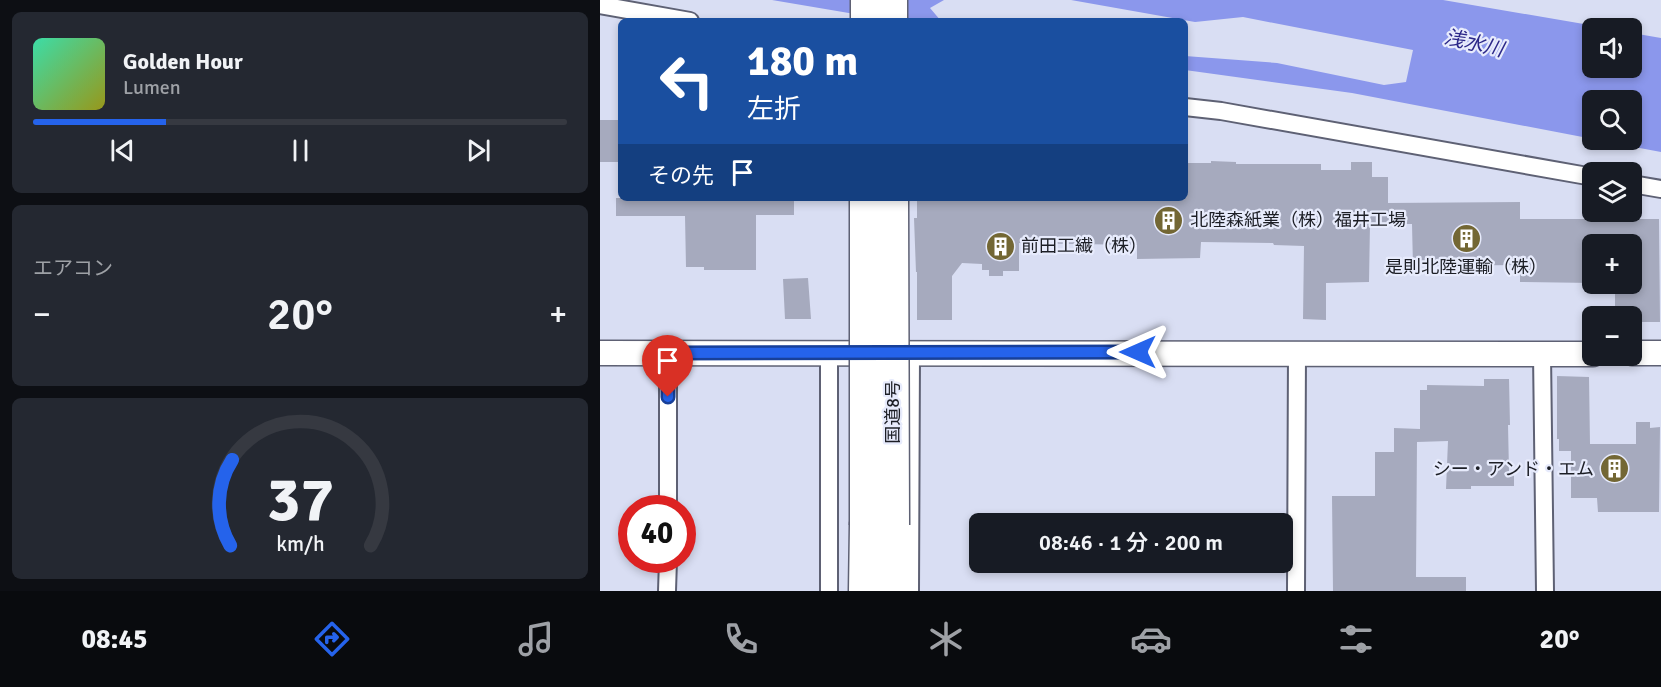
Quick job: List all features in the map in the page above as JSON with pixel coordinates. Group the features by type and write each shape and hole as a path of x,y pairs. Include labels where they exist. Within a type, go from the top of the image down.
{"highway":[{"path":"866,0 866,18"},
{"path":"892,0 892,18"},
{"name":"国道8号","path":"865,201 879,525 894,591"},
{"name":"国道8号","path":"864,591 879,525 893,201"}],"street":[{"path":"600,5 673,18"},
{"path":"1188,107 1233,113 1582,175"},
{"path":"1642,186 1661,189"},
{"path":"910,591 911,352"},
{"path":"1296,591 1297,352"},
{"path":"600,353 1582,354"},
{"path":"668,353 668,495"},
{"path":"1642,353 1661,353"},
{"path":"829,354 829,591"},
{"path":"1542,354 1545,591"},
{"path":"667,591 669,573"}],"water":[{"path":"772,0 944,0 930,8 938,18 878,18"},
{"name":"浅水川","path":"1071,0 1443,0 1582,24 1582,78 1642,78 1642,35 1661,38 1661,152 1642,148 1642,90 1582,90 1582,137 1352,93 1188,70 1188,56 1277,63 1384,85 1406,82 1413,50 1243,17 1195,22 1188,21 1188,18 1172,18"}],"building":[{"path":"600,120 618,120 618,162 600,162"},
{"path":"1211,161 1236,162 1236,164 1321,164 1321,170 1351,170 1351,162 1372,162 1372,177 1388,177 1388,203 1520,202 1520,219 1642,222 1642,219 1659,219 1660,322 1642,322 1642,306 1615,306 1615,294 1642,294 1642,234 1582,234 1582,283 1520,282 1520,265 1413,266 1412,224 1370,224 1369,282 1326,283 1326,320 1303,319 1304,246 1201,242 1200,258 1137,259 1137,245 1019,243 1019,271 1003,271 1003,276 989,276 989,270 982,270 982,264 962,263 952,276 952,320 917,320 914,218 917,218 917,201 1188,201 1188,163 1211,163"},
{"path":"616,198 618,201 794,201 794,215 756,215 756,270 704,270 704,267 686,267 685,216 616,216"},
{"path":"808,278 811,319 785,319 783,279"},
{"name":"シー・アンド・エム","path":"1557,376 1589,377 1590,444 1636,444 1636,422 1650,422 1650,428 1660,427 1659,512 1598,512 1597,498 1571,498 1571,451 1559,451 1559,439 1557,439"},
{"path":"1484,379 1509,379 1509,471 1514,471 1514,486 1471,486 1471,489 1446,489 1448,441 1417,442 1416,577 1466,577 1466,591 1333,591 1332,496 1375,496 1375,452 1394,452 1394,428 1420,429 1420,390 1427,390 1427,385 1484,386"}],"place":[{"name":"北陸森紙業（株）福井工場","path":"1169,220"},
{"name":"是則北陸運輸（株）","path":"1466,238"},
{"name":"前田工繊（株）","path":"1000,246"},
{"name":"シー・アンド・エム","path":"1615,469"}],"route":[{"path":"668,397 668,353 1138,352"}]}
